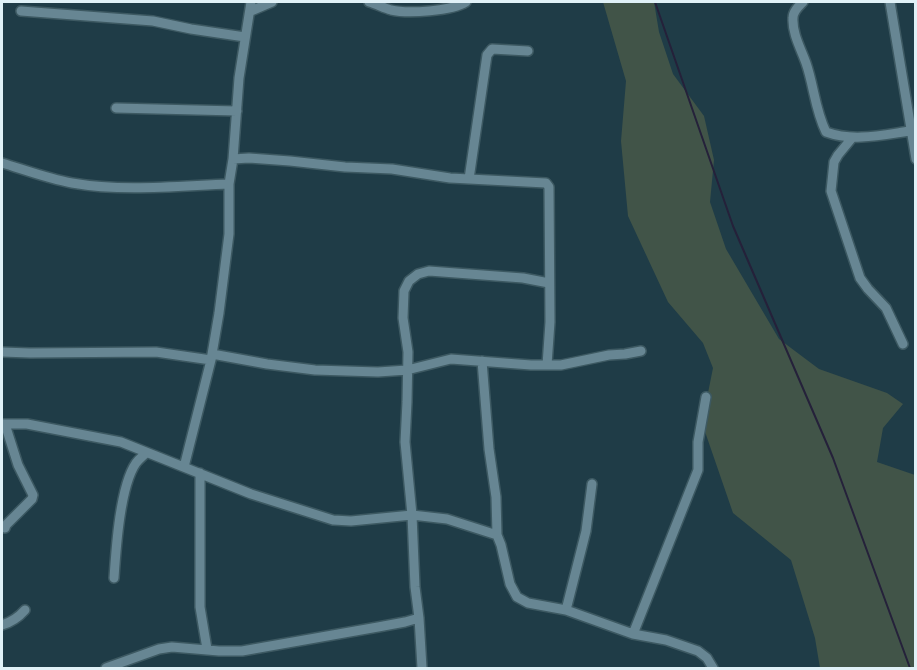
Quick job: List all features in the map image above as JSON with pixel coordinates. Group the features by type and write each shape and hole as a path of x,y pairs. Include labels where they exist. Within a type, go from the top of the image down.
{"street":[{"path":"184,467 212,357 219,313 228,234 229,184 245,37 251,6 272,2"},
{"path":"369,2 401,12 446,9 466,2"},
{"path":"802,2 793,14 793,20 813,87 820,121 826,132 852,138 910,132"},
{"path":"890,2 915,159"},
{"path":"21,11 153,21 245,37"},
{"path":"469,179 487,55 492,49 528,51"},
{"path":"116,108 237,111"},
{"path":"852,138 834,162 831,191 860,278 886,308 903,344"},
{"path":"233,159 249,158 392,169 450,178 544,182 548,185 550,322 547,365"},
{"path":"2,163 71,183 104,187 229,184"},
{"path":"423,669 405,442 408,352 403,318 404,291 409,280 418,274 439,271 523,278 549,283"},
{"path":"2,352 156,352 315,370 378,372 407,370 451,359 561,365 641,351"},
{"path":"482,361 489,450 496,497 497,535 510,584 517,597 528,603 566,610 633,634 666,640 698,651 707,658 713,669"},
{"path":"633,634 698,470 698,442 706,397"},
{"path":"5,528 32,499 33,495 18,465 3,424 27,424 121,442 251,494 333,520 351,521 412,515 447,519 497,535"},
{"path":"114,578 117,539 127,483 135,464 146,453"},
{"path":"200,473 200,607 207,649"},
{"path":"566,610 586,531 592,484"},
{"path":"2,625 17,619 25,610"},
{"path":"106,669 159,649 177,647 242,651 419,618"}],"green space":[{"path":"603,2 654,2 659,32 673,74 704,116 714,160 710,202 726,249 779,339 819,369 887,393 903,404 883,428 877,462 915,475 915,668 820,668 815,638 791,560 733,513 702,423 713,368 703,343 668,302 628,216 621,141 626,81"}],"waterway":[{"path":"655,2 733,226 833,458 910,668"}]}
